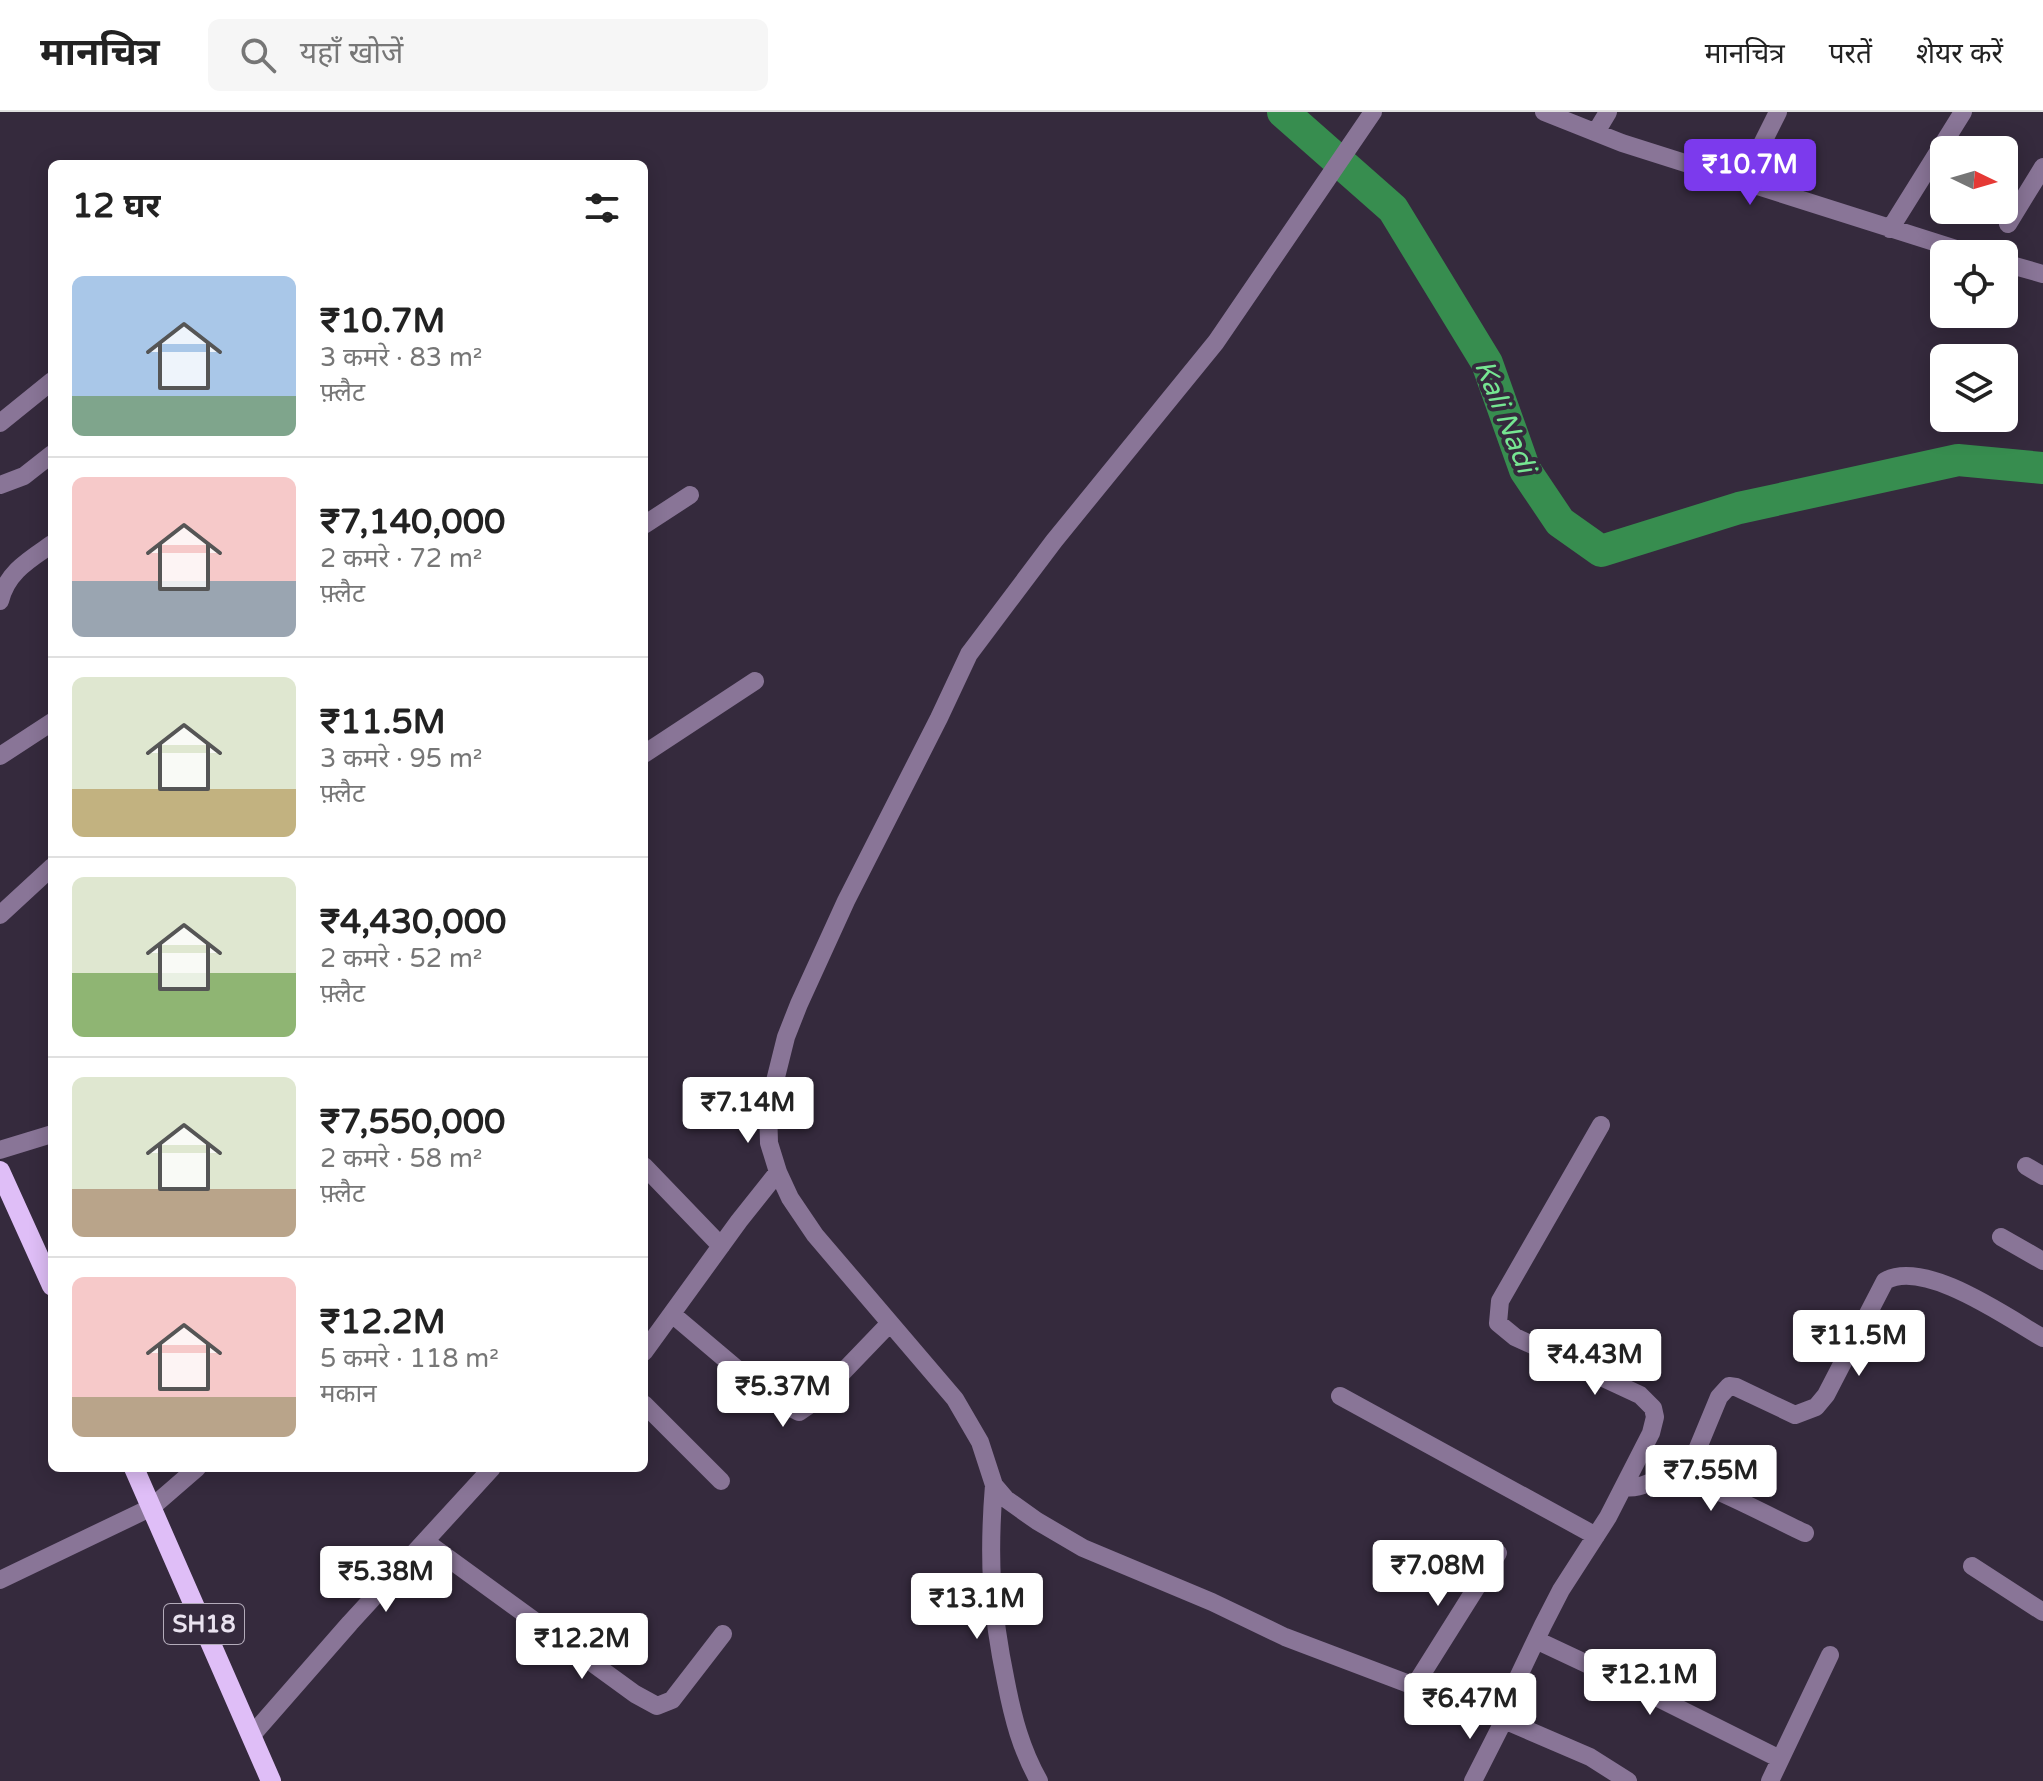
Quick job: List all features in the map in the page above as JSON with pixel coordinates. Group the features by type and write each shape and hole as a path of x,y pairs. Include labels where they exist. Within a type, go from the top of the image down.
{"main road":[{"path":"0,1171 48,1277"},
{"name":"SH18","path":"136,1472 271,1781"}],"street":[{"path":"1039,1781 1022,1748 1015,1725 994,1622 989,1551 994,1485 980,1442 955,1399 815,1235 790,1198 778,1172 767,1128 768,1109 786,1037 839,914 969,654 1054,541 1216,342 1373,112"},
{"path":"1544,112 1743,182 1930,241"},
{"path":"1596,132 1608,112"},
{"path":"1743,182 1778,112"},
{"path":"1890,229 1963,112"},
{"path":"2018,208 2043,167"},
{"path":"2018,267 2043,274"},
{"path":"0,423 48,384"},
{"path":"0,485 24,476 48,457"},
{"path":"648,522 690,495"},
{"path":"0,601 11,575 48,547"},
{"path":"648,751 755,681"},
{"path":"0,756 48,725"},
{"path":"0,915 48,874"},
{"path":"1473,1781 1504,1720 1513,1688 1561,1590 1624,1487 1654,1425 1653,1408 1640,1395 1515,1337 1498,1323 1500,1301 1601,1125"},
{"path":"0,1150 48,1135"},
{"path":"2026,1166 2043,1176"},
{"path":"648,1170 721,1246"},
{"path":"648,1347 778,1172"},
{"path":"2001,1237 2043,1261"},
{"path":"1685,1479 1719,1397 1729,1386 1795,1415 1816,1407 1826,1395 1885,1281 1895,1275 1916,1275 1937,1282 2043,1338"},
{"path":"672,1314 770,1397 799,1412 815,1401 890,1323"},
{"path":"1340,1396 1596,1536"},
{"path":"648,1408 721,1481"},
{"path":"0,1580 152,1507 192,1472"},
{"path":"252,1735 488,1472"},
{"path":"1624,1487 1634,1488 1660,1478 1685,1479 1805,1533"},
{"path":"994,1485 1006,1499 1037,1521 1083,1548 1212,1602 1285,1637 1504,1720 1590,1757 1628,1781"},
{"path":"426,1542 635,1694 657,1706 672,1700 723,1634"},
{"path":"1415,1685 1498,1553"},
{"path":"1972,1566 2043,1612"},
{"path":"1536,1640 1780,1759"},
{"path":"1770,1781 1830,1655"}],"waterway":[{"name":"Kali Nadi","path":"1283,112 1393,209 1487,363 1525,470 1560,522 1601,551 1739,508 1958,460 2043,468"}]}
